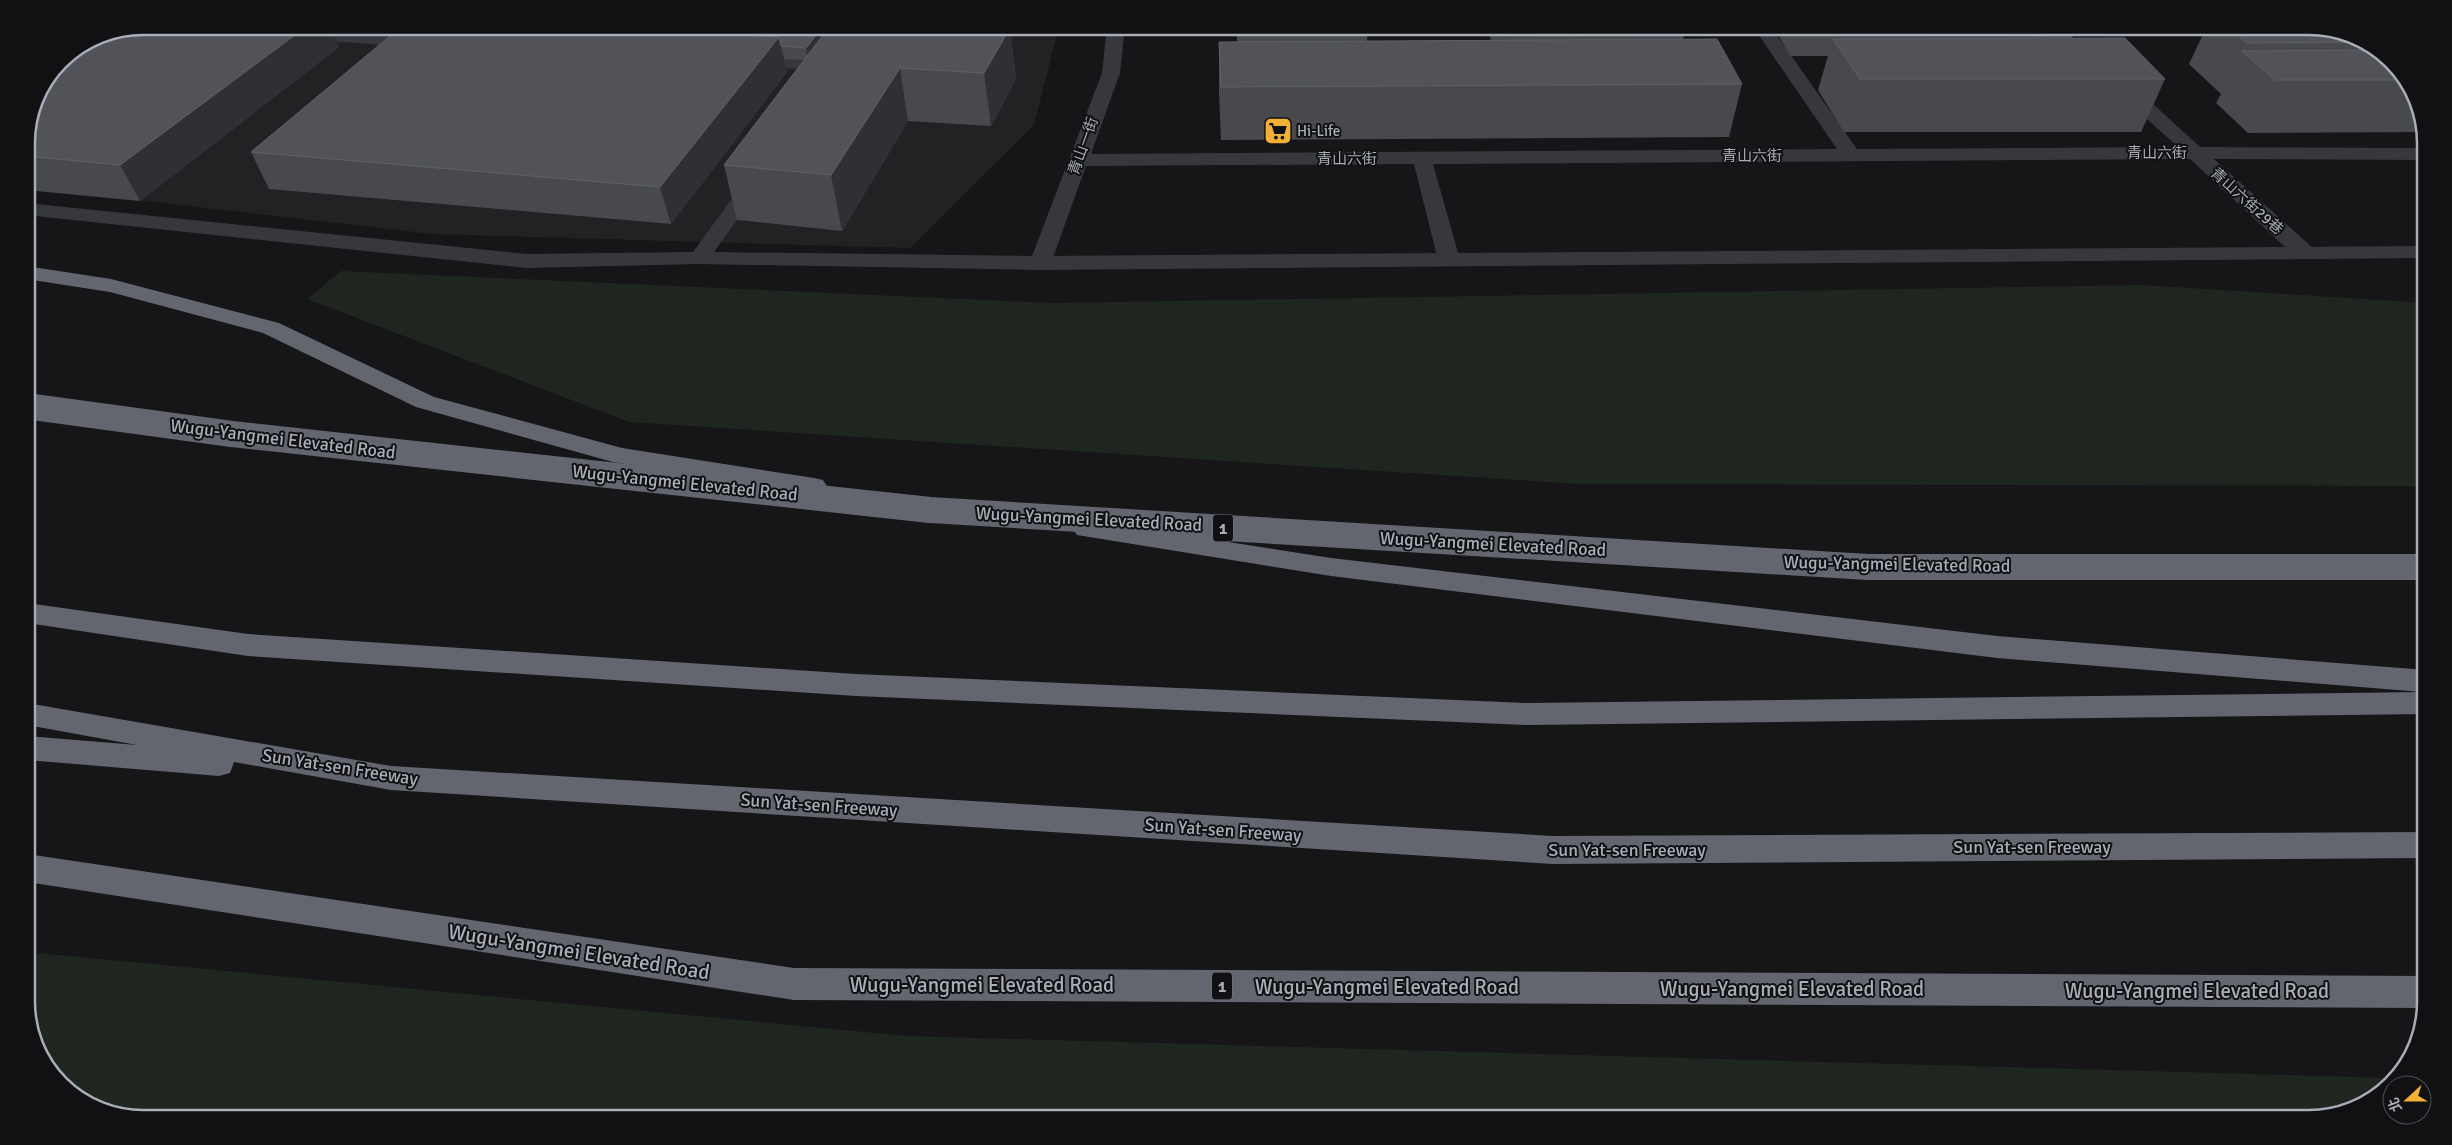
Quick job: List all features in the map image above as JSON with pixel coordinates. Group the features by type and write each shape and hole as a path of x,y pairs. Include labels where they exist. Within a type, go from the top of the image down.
{"highway":[{"path":"35,273 112,286 271,328 425,402 622,456 1330,567 1997,647 2417,680"},
{"name":"Wugu-Yangmei Elevated Road","path":"35,407 232,434 930,510 1868,567 2417,567"},
{"path":"35,614 258,646 856,684 1527,714 2417,703"},
{"name":"Sun Yat-sen Freeway","path":"35,716 391,778 1553,850 2417,844"},
{"path":"35,749 391,778"},
{"name":"Wugu-Yangmei Elevated Road","path":"35,869 794,984 2417,992"}],"street":[{"path":"319,35 441,44"},
{"name":"青山一街","path":"1040,263 1111,73 1115,35"},
{"path":"1767,35 1851,155"},
{"path":"730,60 819,66 829,69 831,74 819,90"},
{"name":"青山六街29巷","path":"2108,73 2305,253"},
{"name":"青山六街","path":"1078,160 2194,153 2417,154"},
{"path":"1422,158 1449,260"},
{"path":"700,258 768,162"},
{"path":"35,210 526,261 700,258 1040,263 2417,252"}],"shaded area":[{"path":"135,35 1057,35 1034,125 910,248 432,234 35,188 35,135 43,101 57,77 83,53 101,43"},
{"path":"341,271 1052,303 2143,285 2417,302 2417,486 1578,484 629,422 307,299"},
{"path":"35,953 907,1036 2382,1078 2382,1081 2357,1099 2330,1108 2310,1110 135,1110 101,1102 89,1096 66,1079 53,1062 46,1050 37,1023 35,1010"}],"building":[{"path":"135,35 295,35 120,165 35,157 36,128 43,101 57,77 83,53 101,43"},
{"path":"391,35 746,35 779,37 660,187 251,152"},
{"path":"741,35 816,35 806,48 781,46 779,37"},
{"path":"823,35 1006,35 984,73 900,68 831,175 724,165"},
{"path":"2238,35 2310,35 2330,37 2348,42 2247,43"},
{"path":"2125,38 2165,79 1860,79 1833,39"},
{"path":"1717,39 1742,84 1221,87 1219,42"},
{"path":"2365,50 2375,57 2397,80 2275,80 2242,51"}],"place":[{"name":"Hi-Life","path":"1278,131"}]}
